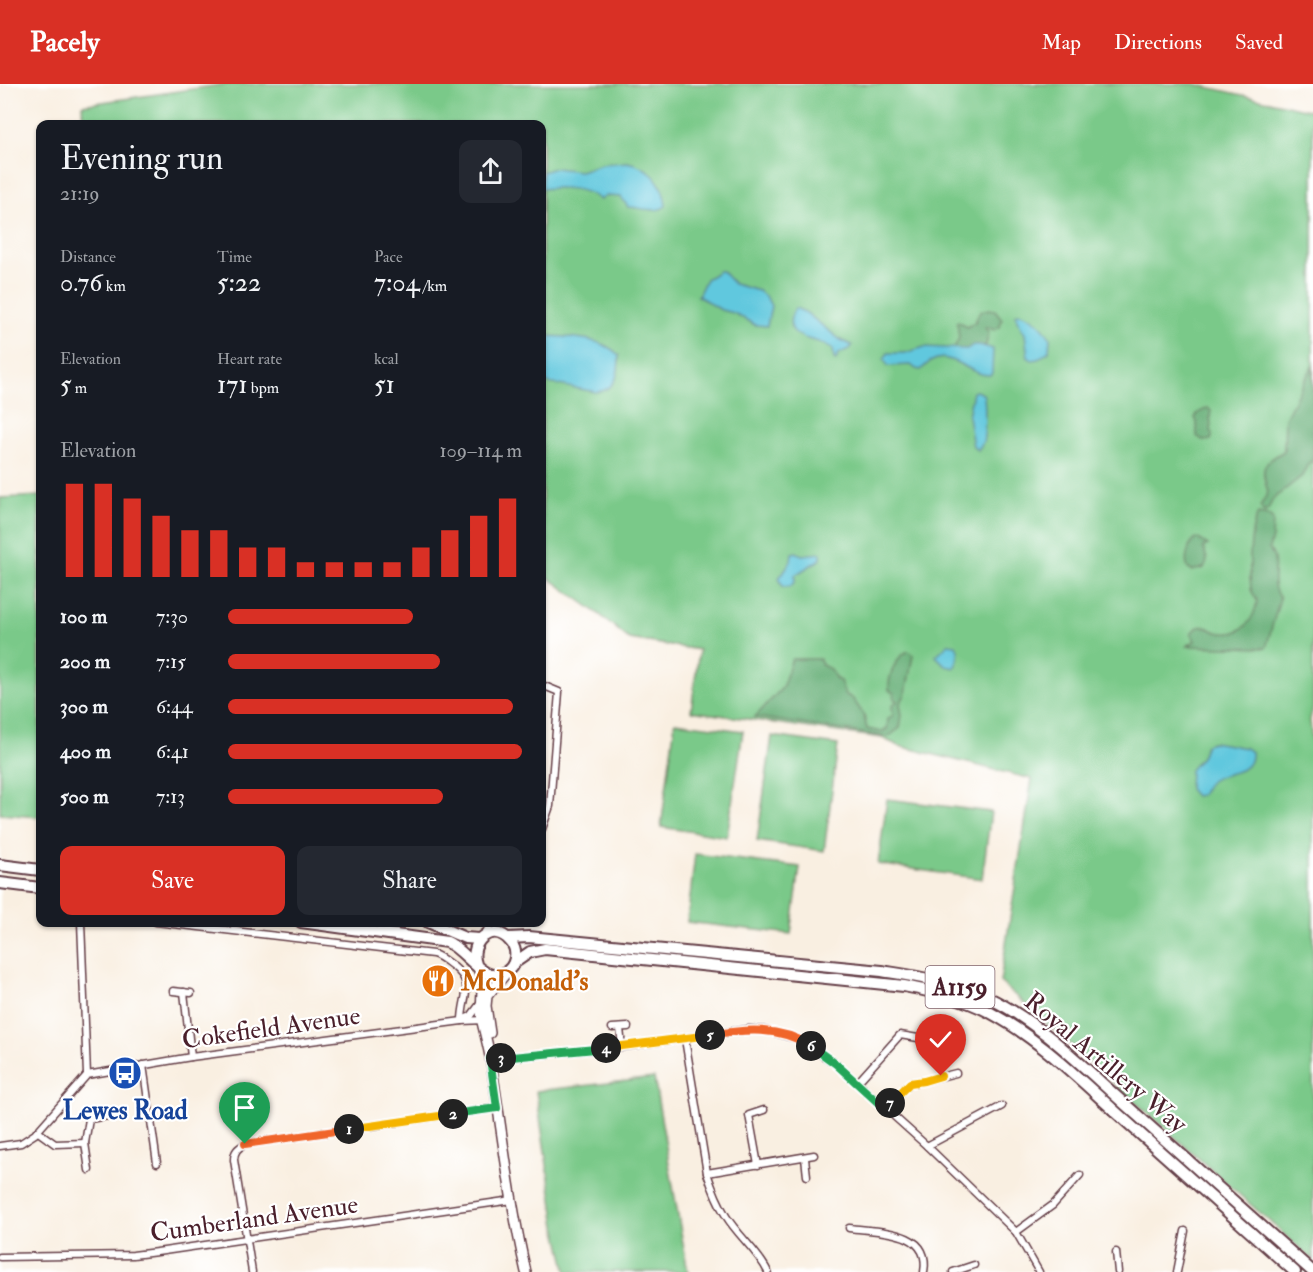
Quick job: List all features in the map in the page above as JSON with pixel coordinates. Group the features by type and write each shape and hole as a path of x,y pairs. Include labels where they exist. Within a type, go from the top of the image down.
{"main road":[{"path":"0,865 36,870"},
{"path":"0,883 36,888"},
{"path":"338,927 447,942 459,949 485,973 492,975 502,974 512,966 515,950 505,937 496,933 482,938 465,938 440,927"},
{"name":"Royal Artillery Way","path":"505,937 530,937 882,971 924,977 987,997 1017,1014 1067,1053 1313,1272"},
{"path":"477,966 474,950 482,938"},
{"name":"Royal Artillery Way","path":"512,966 530,952 545,949 904,986 970,1003 1021,1031 1063,1065 1295,1272"}],"street":[{"path":"546,687 559,692 550,806 546,818"},
{"path":"0,1146 21,1143 37,1131 87,1075 81,927"},
{"path":"199,927 433,954 445,959 465,978 467,987 462,1021"},
{"path":"482,938 488,927"},
{"path":"499,927 505,937"},
{"path":"477,966 482,979 482,1022 526,1272"},
{"path":"462,1021 483,1005 487,996 512,966"},
{"path":"174,991 187,993 191,1057"},
{"path":"483,1005 490,1033 490,1059"},
{"name":"Cokefield Avenue","path":"87,1075 191,1057 462,1021 482,1022"},
{"path":"612,1028 628,1027"},
{"path":"620,1028 622,1047"},
{"path":"490,1059 622,1047 749,1029 782,1033 821,1053 927,1146 1016,1232 1039,1272"},
{"path":"857,1083 900,1035 918,1038"},
{"path":"685,1039 707,1173 727,1217 768,1272"},
{"path":"143,1065 158,1163"},
{"path":"885,1109 910,1083 956,1073"},
{"path":"927,1146 1002,1106"},
{"path":"252,1272 234,1160 236,1151 245,1144 497,1108"},
{"path":"758,1166 749,1115 764,1110"},
{"path":"89,1170 85,1143 90,1118 108,1116"},
{"path":"37,1131 55,1144 85,1143"},
{"path":"707,1173 814,1155"},
{"path":"806,1158 807,1176"},
{"path":"1016,1232 1053,1205 1080,1176"},
{"name":"Cumberland Avenue","path":"0,1257 133,1255 512,1200"},
{"path":"849,1228 899,1234 911,1239 923,1252 924,1272"},
{"path":"1177,1272 1185,1231"},
{"path":"1116,1252 1118,1272"},
{"path":"953,1272 974,1265"}],"green space":[{"path":"227,84 1194,84 1313,111 1313,708 1310,720 1313,750 1313,1260 1000,982 1032,779 899,746 882,738 691,711 699,650 629,639 546,576 546,120 83,120 82,105"},
{"path":"995,310 1002,319 1000,327 994,330 985,328 989,332 986,345 969,351 956,349 959,338 957,322 967,327 975,322 980,311"},
{"path":"1313,365 1313,460 1308,464 1302,476 1273,499 1268,510 1264,512 1260,507 1268,492 1264,477 1265,467 1271,459 1284,451 1285,418"},
{"path":"1208,408 1211,411 1212,437 1211,440 1204,441 1197,436 1195,418 1198,413"},
{"path":"36,496 36,817 0,814 0,498"},
{"path":"1258,514 1269,516 1273,520 1269,549 1274,560 1274,586 1280,598 1266,648 1187,646 1195,641 1191,633 1198,627 1204,626 1217,632 1233,633 1244,627 1253,616 1257,601 1251,589 1250,550"},
{"path":"1197,538 1208,545 1203,547 1207,562 1204,568 1192,571 1188,569 1187,557 1191,544"},
{"path":"908,651 913,655 906,693 900,704 902,715 900,728 888,737 755,717 782,688 792,659 820,659 822,665 830,669 840,681 845,694 853,699 864,715 867,729 882,732 887,729 888,719 893,715 892,706 897,701 894,699 894,693 889,690 891,673 899,658"},
{"path":"675,722 743,731 727,837 661,827"},
{"path":"772,736 838,745 824,851 757,841"},
{"path":"887,799 991,812 982,879 878,864"},
{"path":"695,854 800,867 791,934 687,922"},
{"path":"654,1078 688,1272 567,1272 556,1226 536,1091"}],"water":[{"path":"627,162 643,167 659,183 666,206 657,210 628,207 621,197 606,196 600,200 580,190 546,189 546,171 555,168 580,171 602,164"},
{"path":"722,271 734,284 759,291 767,298 771,306 767,326 755,325 734,313 721,310 698,296 706,279"},
{"path":"795,308 805,312 842,341 852,345 851,348 838,354 836,360 833,349 797,334 793,331 790,321"},
{"path":"1019,313 1037,322 1050,338 1049,351 1038,359 1032,360 1028,357 1025,334 1017,320 1016,314"},
{"path":"546,336 594,341 619,355 617,374 613,384 603,391 596,392 546,383"},
{"path":"973,345 993,349 990,375 975,372 946,359 939,358 932,361 921,370 911,365 888,366 884,359 888,353 905,353 924,347 967,349"},
{"path":"973,392 983,394 985,410 984,438 978,450 973,446 968,416"},
{"path":"792,553 802,555 821,553 821,559 795,575 795,581 791,586 783,587 779,578 791,561"},
{"path":"948,644 956,645 958,651 958,659 954,668 946,666 936,656"},
{"path":"1213,742 1246,748 1251,752 1251,759 1243,769 1212,780 1201,795 1195,796 1189,789 1190,770 1201,757 1206,744"}],"place":[{"name":"McDonald's","path":"438,981"},
{"name":"Lewes Road","path":"125,1073"}],"route":[{"path":"245,1144 497,1108 490,1059 622,1047 749,1029 782,1033 807,1044 836,1064 885,1109 910,1083 941,1076"}]}
